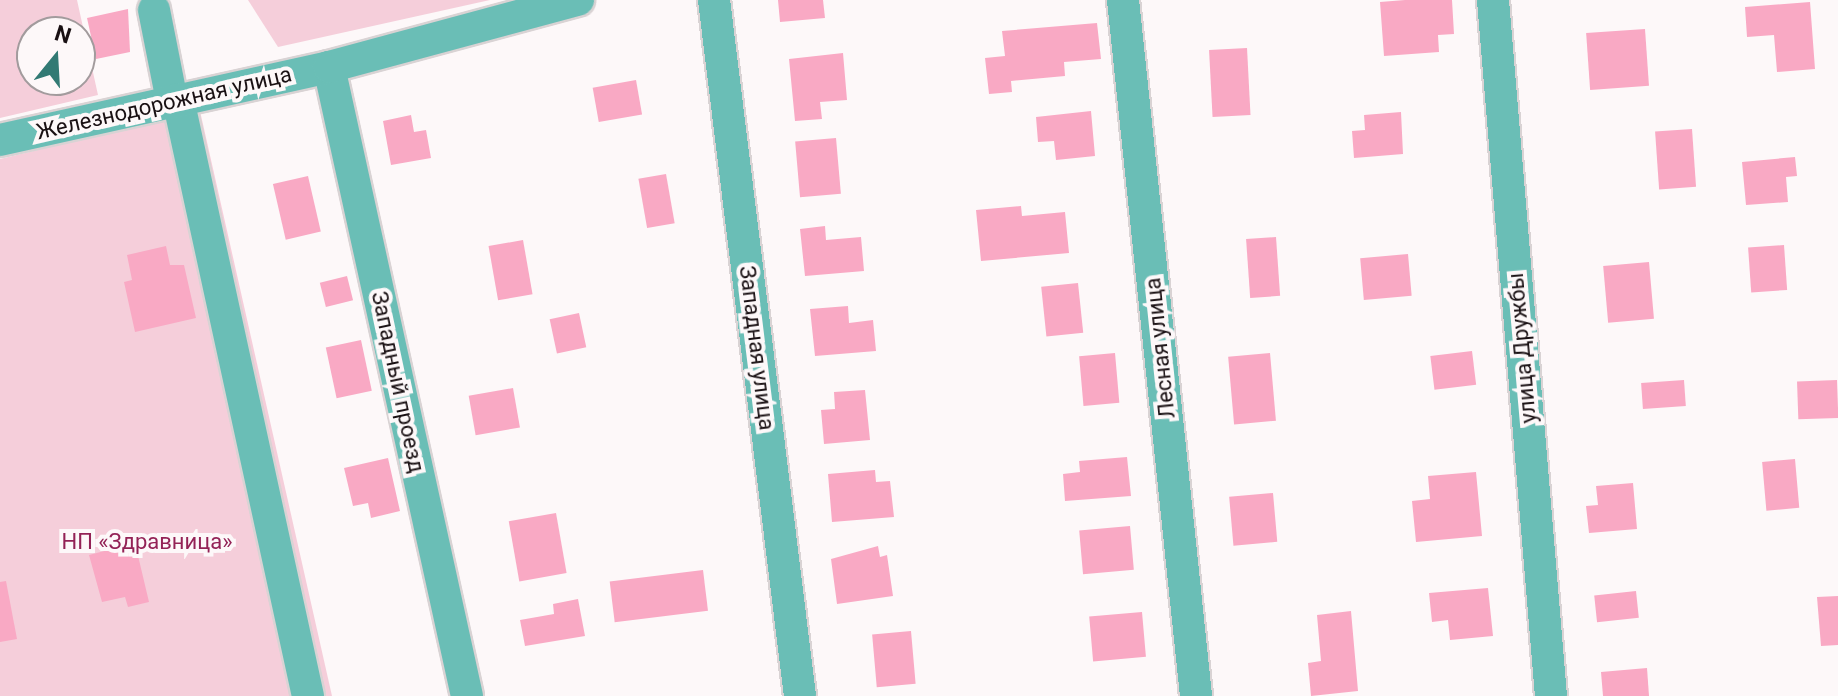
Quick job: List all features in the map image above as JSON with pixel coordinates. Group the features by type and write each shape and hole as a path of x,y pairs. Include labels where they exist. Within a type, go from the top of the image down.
{"street":[{"name":"Железнодорожная улица","path":"0,140 329,67 578,0"},
{"name":"Западная улица","path":"714,0 800,696"},
{"name":"Лесная улица","path":"1123,0 1196,696"},
{"name":"улица Дружбы","path":"1493,0 1551,696"},
{"path":"154,10 308,696"},
{"name":"Западный проезд","path":"329,67 467,696"}],"green space":[{"path":"0,0 77,0 81,16 16,16 16,96 94,96 0,118"},
{"path":"248,0 490,0 278,47"},
{"name":"НП «Здравница»","path":"200,111 332,696 0,696 0,159"}],"building":[{"path":"778,0 823,0 825,18 780,22"},
{"path":"1452,0 1454,34 1438,35 1439,52 1384,56 1380,2"},
{"path":"1810,2 1815,69 1777,72 1774,35 1747,37 1745,7"},
{"path":"128,9 130,52 96,59 96,16"},
{"path":"1097,23 1101,59 1064,62 1065,76 1011,81 1012,92 989,94 985,58 1005,56 1002,31"},
{"path":"1645,29 1649,86 1590,90 1586,33"},
{"path":"1247,48 1251,115 1213,117 1209,50"},
{"path":"843,53 847,100 820,102 822,119 795,121 789,59"},
{"path":"636,80 642,114 599,122 593,88"},
{"path":"1091,111 1095,156 1056,160 1054,141 1038,142 1036,117"},
{"path":"1401,112 1403,154 1354,158 1352,131 1365,130 1364,115"},
{"path":"411,115 414,132 426,130 431,158 391,165 383,121"},
{"path":"1692,129 1696,187 1659,189 1655,132"},
{"path":"836,138 841,194 800,197 795,142"},
{"path":"1795,157 1797,176 1786,177 1788,202 1746,205 1742,162"},
{"path":"666,174 675,223 647,228 638,179"},
{"path":"308,176 321,232 286,240 273,184"},
{"path":"1021,206 1022,216 1065,212 1069,253 981,261 976,210"},
{"path":"825,226 826,240 861,237 864,271 805,276 800,229"},
{"path":"1276,237 1280,296 1250,298 1246,239"},
{"path":"523,240 533,294 498,300 489,246"},
{"path":"1784,245 1787,290 1751,292 1748,248"},
{"path":"166,246 170,265 184,265 196,318 135,332 124,282 132,280 127,255"},
{"path":"1408,254 1412,296 1364,300 1360,258"},
{"path":"1649,262 1654,319 1608,323 1603,266"},
{"path":"347,276 353,300 326,307 320,283"},
{"path":"1078,283 1083,333 1046,337 1041,287"},
{"path":"848,306 849,323 873,320 876,351 815,356 810,309"},
{"path":"579,313 586,347 557,353 550,319"},
{"path":"361,340 372,391 337,398 326,347"},
{"path":"1472,351 1476,385 1434,390 1430,356"},
{"path":"1115,353 1119,403 1083,406 1079,356"},
{"path":"1270,353 1276,421 1234,424 1228,357"},
{"path":"1684,380 1686,406 1643,409 1641,383"},
{"path":"1837,380 1838,418 1798,419 1797,381"},
{"path":"513,388 520,427 476,435 469,396"},
{"path":"865,390 870,440 824,444 821,410 835,409 834,392"},
{"path":"1127,457 1131,496 1065,501 1063,474 1080,472 1079,461"},
{"path":"388,458 400,511 371,518 368,503 353,506 344,468"},
{"path":"1795,459 1799,508 1766,511 1762,462"},
{"path":"875,470 876,482 890,481 894,517 832,522 828,474"},
{"path":"1476,472 1482,536 1416,542 1412,501 1430,499 1428,476"},
{"path":"1633,483 1637,529 1589,533 1586,506 1598,505 1596,486"},
{"path":"1273,493 1277,542 1233,546 1229,497"},
{"path":"556,513 567,573 519,581 509,521"},
{"path":"1130,526 1134,570 1083,574 1079,530"},
{"path":"135,543 149,602 128,607 125,597 102,602 89,555"},
{"path":"878,546 880,557 887,555 893,596 837,604 831,559"},
{"path":"703,570 708,611 615,622 610,581"},
{"path":"6,581 17,639 0,642 0,582"},
{"path":"1488,588 1493,636 1450,640 1448,620 1432,622 1429,593"},
{"path":"1636,591 1639,618 1597,622 1594,595"},
{"path":"1838,596 1838,645 1821,646 1817,597"},
{"path":"578,599 585,636 525,646 520,620 554,614 553,604"},
{"path":"1351,611 1358,691 1311,696 1308,663 1321,661 1317,615"},
{"path":"1142,612 1146,657 1093,661 1089,617"},
{"path":"911,631 916,684 877,687 872,634"},
{"path":"1647,668 1649,696 1603,696 1601,672"}]}
